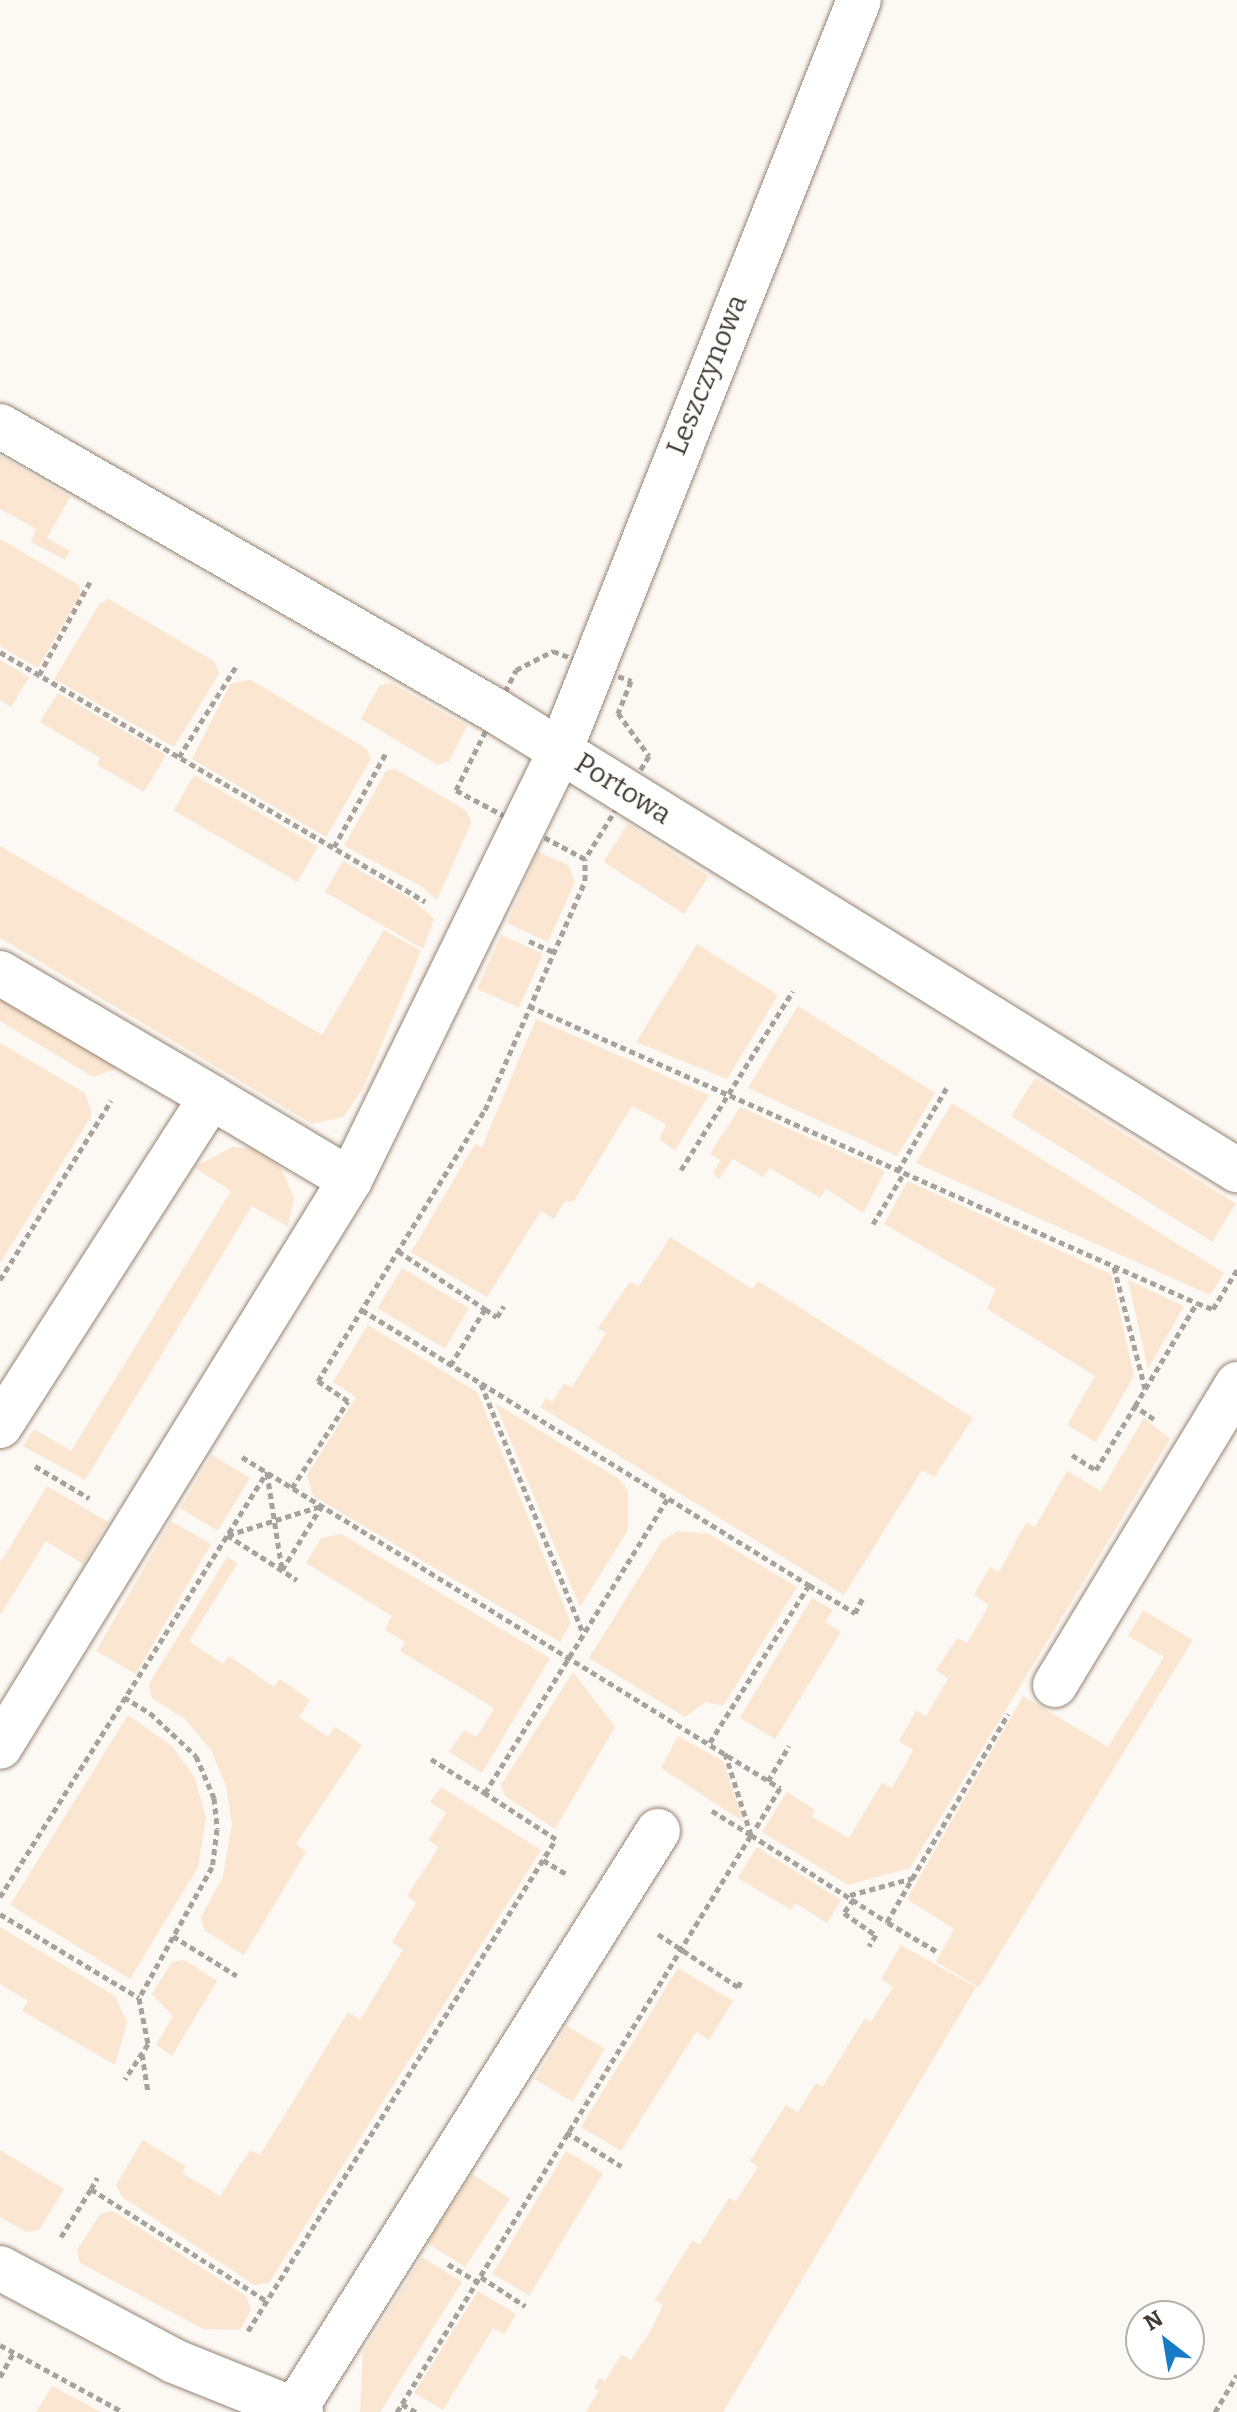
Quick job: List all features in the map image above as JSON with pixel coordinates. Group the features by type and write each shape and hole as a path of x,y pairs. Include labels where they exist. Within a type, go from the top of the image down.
{"street":[{"name":"Leszczynowa","path":"0,1747 350,1180 470,936 560,751 859,0"},
{"name":"Portowa","path":"0,426 560,751 1237,1170"},
{"path":"0,973 350,1180"},
{"path":"1,1422 211,1097"},
{"path":"1055,1685 1237,1384"},
{"path":"0,2268 174,2361 299,2409 658,1831"}],"path":[{"path":"39,675 90,582"},
{"path":"0,652 419,896 470,936"},
{"path":"179,757 237,665"},
{"path":"334,847 387,751"},
{"path":"292,1488 348,1401 318,1381 485,1110 585,881 585,859"},
{"path":"681,1170 793,991"},
{"path":"529,1006 1197,1303"},
{"path":"0,1280 139,1056"},
{"path":"873,1224 947,1087"},
{"path":"398,1251 497,1317 504,1306"},
{"path":"1114,1266 1146,1390"},
{"path":"450,1366 485,1309"},
{"path":"362,1310 855,1613 862,1599"},
{"path":"481,1384 583,1630"},
{"path":"1072,1455 1096,1470 1135,1406"},
{"path":"196,1430 710,1742 780,1788 566,2132 397,2412"},
{"path":"27,1462 137,1526"},
{"path":"267,1472 282,1570"},
{"path":"0,1897 267,1472"},
{"path":"485,1793 583,1630 668,1498"},
{"path":"227,1535 322,1506"},
{"path":"282,1570 322,1506"},
{"path":"227,1535 297,1580"},
{"path":"710,1742 809,1585"},
{"path":"124,1697 150,1713 196,1756 214,1798 217,1829 212,1867 139,1998"},
{"path":"887,1922 1012,1706"},
{"path":"768,1781 789,1746"},
{"path":"725,1752 752,1833 936,1951"},
{"path":"242,2340 556,1839 431,1759"},
{"path":"869,1946 876,1935 844,1913 852,1897 913,1878"},
{"path":"0,1914 139,1998 147,2023 148,2044 125,2079"},
{"path":"173,1936 237,1976"},
{"path":"694,1957 738,1987 741,1981"},
{"path":"141,2053 148,2093"},
{"path":"566,2132 621,2166"},
{"path":"58,2242 97,2178"},
{"path":"91,2189 267,2302"},
{"path":"481,2277 525,2306"},
{"path":"0,2345 123,2412"},
{"path":"0,2377 14,2352"},
{"path":"1215,2412 1237,2375"},
{"path":"402,2404 416,2412"}],"shaded area":[{"path":"0,456 70,497 47,538 70,551 65,560 31,542 36,529 0,509"},
{"path":"0,539 79,585 81,594 38,668 0,646"},
{"path":"109,599 215,662 219,674 174,747 54,679 100,603"},
{"path":"0,660 29,677 11,707 0,700"},
{"path":"251,680 367,749 371,759 326,837 192,759 231,683"},
{"path":"391,683 467,726 449,761 438,765 361,719 380,685"},
{"path":"58,693 166,755 144,792 97,765 100,758 40,722"},
{"path":"395,769 467,811 471,823 437,900 421,886 344,846 386,771"},
{"path":"194,775 318,846 297,882 174,811"},
{"path":"628,824 709,876 684,914 603,862"},
{"path":"0,846 322,1035 384,930 421,951 363,1089 343,1117 312,1124 0,938"},
{"path":"538,852 568,865 575,882 548,942 507,923"},
{"path":"343,861 411,899 434,919 423,949 325,892"},
{"path":"501,935 543,954 519,1008 477,989"},
{"path":"697,944 778,995 727,1079 636,1042"},
{"path":"0,998 118,1068 93,1077 0,1021"},
{"path":"798,1006 935,1093 897,1156 748,1088"},
{"path":"536,1019 709,1095 675,1151 659,1139 666,1124 632,1106 573,1202 565,1201 554,1219 541,1211 487,1297 411,1252 475,1144 482,1147"},
{"path":"0,1043 85,1093 92,1115 0,1263"},
{"path":"1035,1078 1236,1204 1212,1242 1011,1116"},
{"path":"952,1103 1224,1273 1210,1295 916,1163"},
{"path":"740,1107 885,1171 863,1213 826,1189 820,1198 770,1168 763,1177 733,1159 719,1179 713,1173 720,1160 710,1154"},
{"path":"232,1147 252,1148 281,1168 294,1198 288,1227 252,1206 85,1480 23,1446 34,1429 71,1451 231,1191 194,1167"},
{"path":"908,1181 1111,1274 1134,1376 1096,1442 1067,1425 1095,1376 987,1309 996,1289 884,1224"},
{"path":"670,1237 752,1289 758,1281 973,1418 934,1477 922,1470 844,1595 540,1407 546,1398 552,1402 564,1384 572,1387 606,1333 598,1328 630,1282 639,1286"},
{"path":"402,1268 469,1308 445,1348 378,1308"},
{"path":"1128,1280 1184,1306 1148,1369"},
{"path":"368,1325 477,1392 571,1623 560,1642 313,1496 307,1475 356,1397 333,1382"},
{"path":"495,1403 619,1479 628,1491 628,1530 580,1607"},
{"path":"1144,1418 1170,1439 910,1868 848,1885 762,1832 787,1792 815,1810 812,1817 849,1838 882,1783 892,1788 913,1750 899,1741 916,1711 926,1716 948,1679 936,1670 957,1638 967,1643 989,1605 974,1595 990,1567 999,1572 1026,1523 1035,1527 1067,1471 1101,1491"},
{"path":"212,1455 250,1478 218,1531 180,1508"},
{"path":"47,1486 108,1522 83,1564 46,1541 0,1615 0,1563"},
{"path":"171,1521 211,1544 136,1674 96,1651"},
{"path":"678,1531 709,1534 797,1587 723,1706 706,1702 685,1717 589,1658 662,1541"},
{"path":"341,1534 550,1658 482,1773 449,1752 464,1730 477,1737 494,1708 400,1651 405,1642 385,1630 392,1616 306,1563 321,1538"},
{"path":"227,1557 238,1563 189,1641 223,1664 229,1656 274,1687 280,1679 310,1700 299,1717 328,1737 335,1727 362,1745 296,1844 306,1852 244,1955 204,1930 201,1917 223,1877 232,1824 226,1786 211,1750 185,1719 152,1698 149,1684"},
{"path":"812,1598 833,1610 825,1622 841,1632 775,1739 740,1718"},
{"path":"1143,1610 1193,1640 979,1987 936,1962 954,1929 907,1899 1023,1696 1108,1747 1164,1657 1128,1636"},
{"path":"573,1672 615,1727 555,1829 505,1796 501,1785"},
{"path":"128,1715 172,1746 195,1778 206,1818 198,1867 130,1979 10,1905"},
{"path":"678,1736 723,1761 744,1822 661,1768"},
{"path":"441,1787 541,1850 269,2283 254,2285 122,2197 116,2185 143,2140 185,2166 182,2173 220,2196 250,2150 260,2155 348,2012 360,2020 403,1950 392,1942 416,1903 407,1896 439,1847 428,1840 446,1813 430,1802"},
{"path":"757,1847 841,1900 827,1923 795,1903 791,1910 738,1878"},
{"path":"0,1927 115,1996 127,2022 115,2065 22,2011 28,2001 0,1984"},
{"path":"901,1945 976,1987 723,2412 586,2412 599,2391 594,2388 599,2378 605,2381 621,2355 631,2360 651,2330 663,2305 655,2300 692,2241 700,2244 729,2198 736,2201 758,2167 750,2161 786,2105 798,2112 816,2083 823,2086 865,2018 871,2022 893,1987 881,1979"},
{"path":"184,1960 217,1981 172,2056 156,2045 173,2016 152,1994 172,1962"},
{"path":"678,1968 733,2001 709,2040 696,2032 621,2151 581,2127"},
{"path":"567,2026 605,2049 573,2102 535,2079"},
{"path":"0,2150 64,2189 39,2230 27,2232 0,2217"},
{"path":"566,2151 603,2173 529,2296 492,2274"},
{"path":"472,2174 510,2199 465,2267 427,2243"},
{"path":"113,2211 246,2296 251,2310 240,2330 203,2329 80,2263 77,2250 101,2213"},
{"path":"422,2257 462,2282 380,2412 360,2412 363,2352"},
{"path":"478,2291 516,2314 504,2334 493,2328 443,2410 414,2393"},
{"path":"52,2386 101,2412 36,2412"}]}
